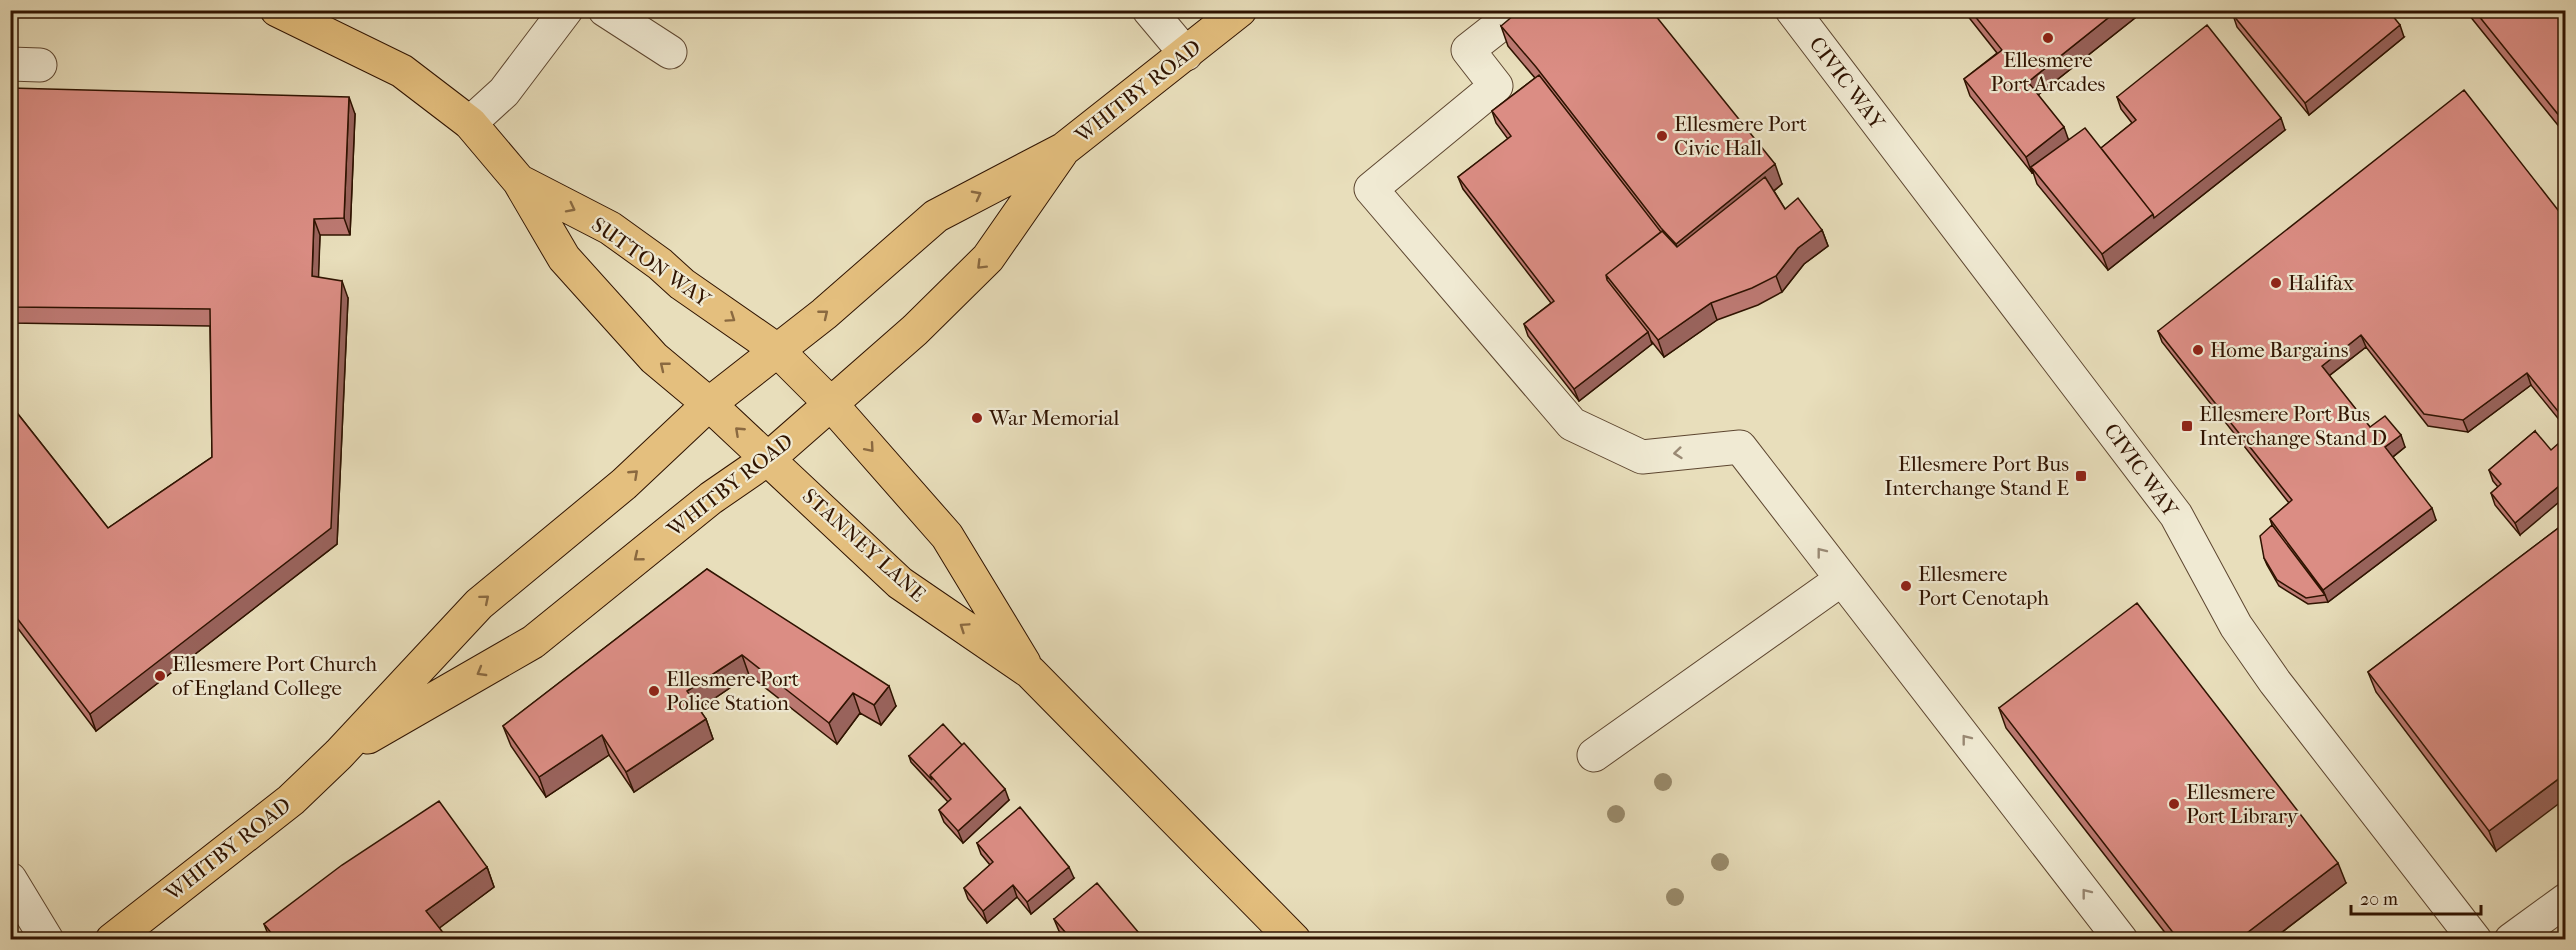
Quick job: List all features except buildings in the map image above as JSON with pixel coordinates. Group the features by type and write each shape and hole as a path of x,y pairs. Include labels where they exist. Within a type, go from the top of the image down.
{"main road":[{"name":"SUTTON WAY","path":"277,10 402,71 470,123 519,182 564,258 654,358 709,404"},
{"name":"WHITBY ROAD","path":"112,939 291,800 339,754 479,604 624,484 709,404 824,314 936,216 1064,149 1239,10"},
{"name":"WHITBY ROAD","path":"339,754 533,642 711,498 768,458 915,330 988,258 1064,149"},
{"name":"SUTTON WAY","path":"519,182 610,228 660,264 682,284 777,350"},
{"name":"STANNEY LANE","path":"777,350 831,404 947,536 1030,672"},
{"name":"STANNEY LANE","path":"709,404 900,584 1030,672 1291,939"}],"street":[{"path":"470,123 504,92 566,10"},
{"path":"605,10 670,52"},
{"path":"1149,10 1186,54"},
{"path":"1519,10 1468,50 1496,86 1371,189 1572,424 1642,457 1740,447 2121,939"},
{"name":"CIVIC WAY","path":"1792,10 2176,515 2236,626 2275,682 2475,939"},
{"path":"1594,754 1842,579"},
{"path":"10,879 47,939"},
{"path":"2511,939 2565,900"}],"place":[{"name":"Ellesmere Port Arcades","path":"2048,38"},
{"name":"Ellesmere Port Civic Hall","path":"1662,136"},
{"name":"Halifax","path":"2276,283"},
{"name":"Home Bargains","path":"2198,350"},
{"name":"War Memorial","path":"977,418"},
{"name":"Ellesmere Port Bus Interchange Stand D","path":"2187,426"},
{"name":"Ellesmere Port Bus Interchange Stand E","path":"2081,476"},
{"name":"Ellesmere Port Cenotaph","path":"1906,586"},
{"name":"Ellesmere Port Church of England College","path":"160,676"},
{"name":"Ellesmere Port Police Station","path":"654,691"},
{"name":"Ellesmere Port Library","path":"2174,804"}]}
